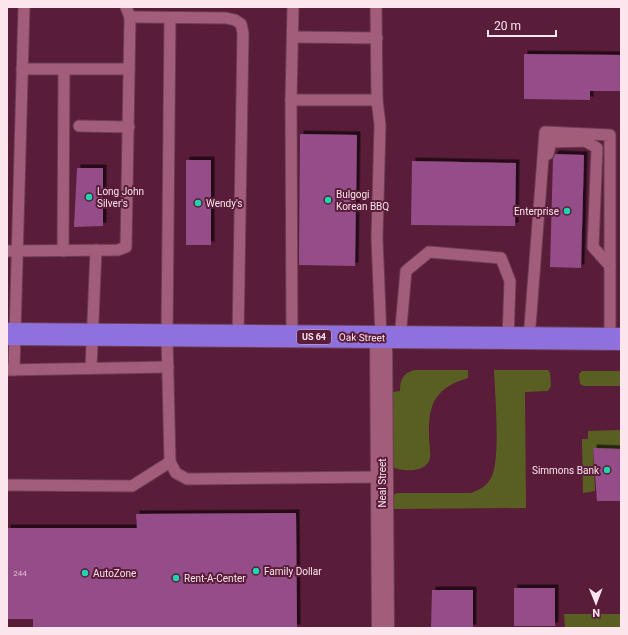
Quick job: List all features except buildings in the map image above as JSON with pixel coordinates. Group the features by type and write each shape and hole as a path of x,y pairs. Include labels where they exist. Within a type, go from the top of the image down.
{"highway":[{"name":"Oak Street","path":"11,334 616,339"}],"street":[{"name":"Neal Street","path":"383,628 382,477 390,337"}],"lane":[{"path":"24,7 13,251 10,370 168,367"},
{"path":"292,336 291,100 293,7"},
{"path":"376,7 377,100 380,125 377,238 390,337"},
{"path":"13,251 118,250 126,247 130,69 128,12 170,18 226,18 235,20 241,24 243,33 238,336"},
{"path":"170,18 167,336 170,462 176,473 186,479 382,477"},
{"path":"293,37 376,38"},
{"path":"22,69 130,69"},
{"path":"62,250 64,70"},
{"path":"291,100 377,100"},
{"path":"79,126 129,127"},
{"path":"519,339 535,260 545,132 610,135 610,266 616,339"},
{"path":"535,260 544,242 548,151 551,142 585,141 597,148 593,247 610,266"},
{"path":"91,368 96,250"},
{"path":"390,337 406,271 429,252 501,258 510,281 519,339"},
{"path":"7,485 132,486 170,462"}],"green space":[{"path":"415,370 468,370 468,378 457,382 441,392 432,406 429,425 430,458 428,463 419,469 402,470 392,467 392,392 400,391 403,377"},
{"path":"494,370 548,370 550,373 551,386 548,391 525,392 526,508 392,509 392,496 397,493 471,493 477,491 489,481 494,469 497,442"},
{"path":"582,371 621,371 621,386 584,386 580,384 579,374"},
{"path":"621,430 621,449 593,449 595,491 583,493 582,439 588,439 588,431"},
{"path":"564,614 621,614 621,628 565,628"}],"place":[{"name":"Long John Silver's","path":"89,197"},
{"name":"Bulgogi Korean BBQ","path":"328,200"},
{"name":"Wendy's","path":"198,203"},
{"name":"Enterprise","path":"567,211"},
{"name":"Simmons Bank","path":"607,470"},
{"name":"Family Dollar","path":"256,571"},
{"name":"AutoZone","path":"85,573"},
{"name":"Rent-A-Center","path":"176,578"}]}
